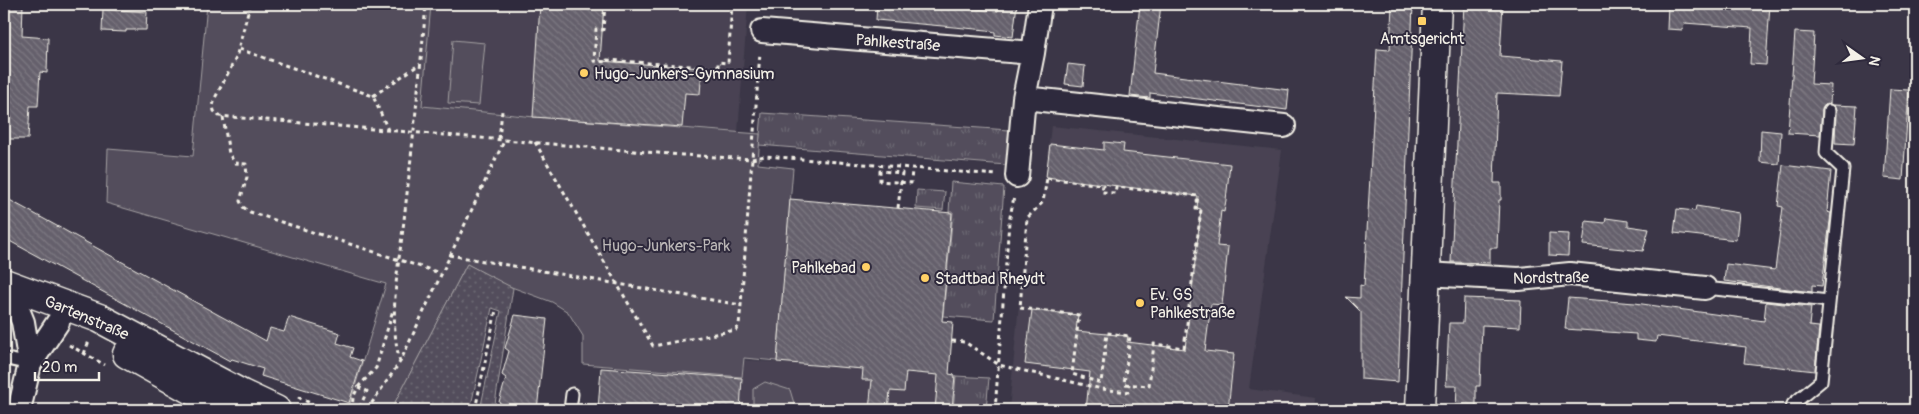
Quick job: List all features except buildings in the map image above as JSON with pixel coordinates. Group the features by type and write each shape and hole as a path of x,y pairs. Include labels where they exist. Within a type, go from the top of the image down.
{"main road":[{"path":"1420,410 1437,4"},
{"name":"Gartenstraße","path":"4,283 98,318 276,410"},
{"name":"Gartenstraße","path":"10,304 92,334 227,410"}],"street":[{"path":"1017,176 1024,98 1040,4"},
{"name":"Pahlkestraße","path":"762,32 1033,53"},
{"path":"1024,98 1284,126"},
{"name":"Nordstraße","path":"1426,274 1519,279 1570,274 1705,288"},
{"path":"10,304 23,322 30,364"},
{"path":"19,410 30,364 58,322"}],"lane":[{"path":"1792,410 1793,404 1820,381 1843,169 1826,154 1829,111"},
{"path":"1705,288 1829,302"},
{"path":"7,359 30,364"},
{"path":"570,410 572,394"}],"path":[{"path":"250,4 236,58 214,102 214,111 218,116 682,155 752,159 765,156 1017,176 1009,222 995,410"},
{"path":"400,362 395,345 394,307 414,133 426,4"},
{"path":"605,4 603,30 596,29 594,61 606,62 607,60 718,68 718,62 728,63 732,4"},
{"path":"535,142 653,346 736,330 739,325 741,304 762,32"},
{"path":"239,49 373,96 388,130"},
{"path":"373,96 421,63"},
{"path":"499,139 502,111"},
{"path":"223,117 229,154 236,163 246,164 247,177 240,201 243,207 250,212 440,273"},
{"path":"358,387 367,391 359,409 367,410 400,362 440,273 505,139"},
{"path":"898,208 900,191 901,182 902,173 880,171 880,182 895,182 903,182 911,183 912,168"},
{"path":"1046,178 1103,185 1102,192 1115,193 1116,187 1198,196 1196,208 1200,209 1184,348 1154,344 1149,386 1129,384 1124,384 1130,336 1107,333 1101,383 1072,374 1079,315 1020,308 1028,218 1043,202 1046,178"},
{"path":"449,255 741,304"},
{"path":"352,410 358,387 376,368 394,307"},
{"path":"475,410 496,310"},
{"path":"952,341 965,342 999,365 1102,389 1128,392 1129,384"}],"shaded area":[{"name":"Hugo-Junkers-Gymnasium","path":"431,4 748,4 738,132 535,117 421,106"},
{"name":"Ev. GS Pahlkestraße","path":"1051,126 1282,150 1249,389 1316,398 1315,410 1009,410 1027,218 1042,201"},
{"path":"744,360 955,375 952,410 740,410"}],"green space":[{"name":"Hugo-Junkers-Park","path":"207,4 431,4 422,106 535,117 760,134 758,164 793,168 777,361 744,358 742,377 583,364 583,336 568,312 552,302 506,285 467,264 391,410 348,410 386,284 106,203 108,149 193,156"},
{"path":"453,40 485,43 479,105 448,103"},
{"path":"762,113 1009,130 1006,165 759,145"},
{"path":"951,182 1004,187 994,320 943,316 953,212 949,212"},
{"path":"917,190 945,192 943,210 916,208"},
{"path":"467,264 513,288 494,410 480,410 501,311 492,308 470,410 391,410"},
{"path":"956,376 989,378 986,410 953,410"},
{"path":"765,382 790,390 796,410 753,410 753,389"}],"place":[{"name":"Amtsgericht","path":"1422,21"},
{"name":"Hugo-Junkers-Gymnasium","path":"584,73"},
{"name":"Pahlkebad","path":"866,267"},
{"name":"Stadtbad Rheydt","path":"925,278"},
{"name":"Ev. GS Pahlkestraße","path":"1140,303"}]}
